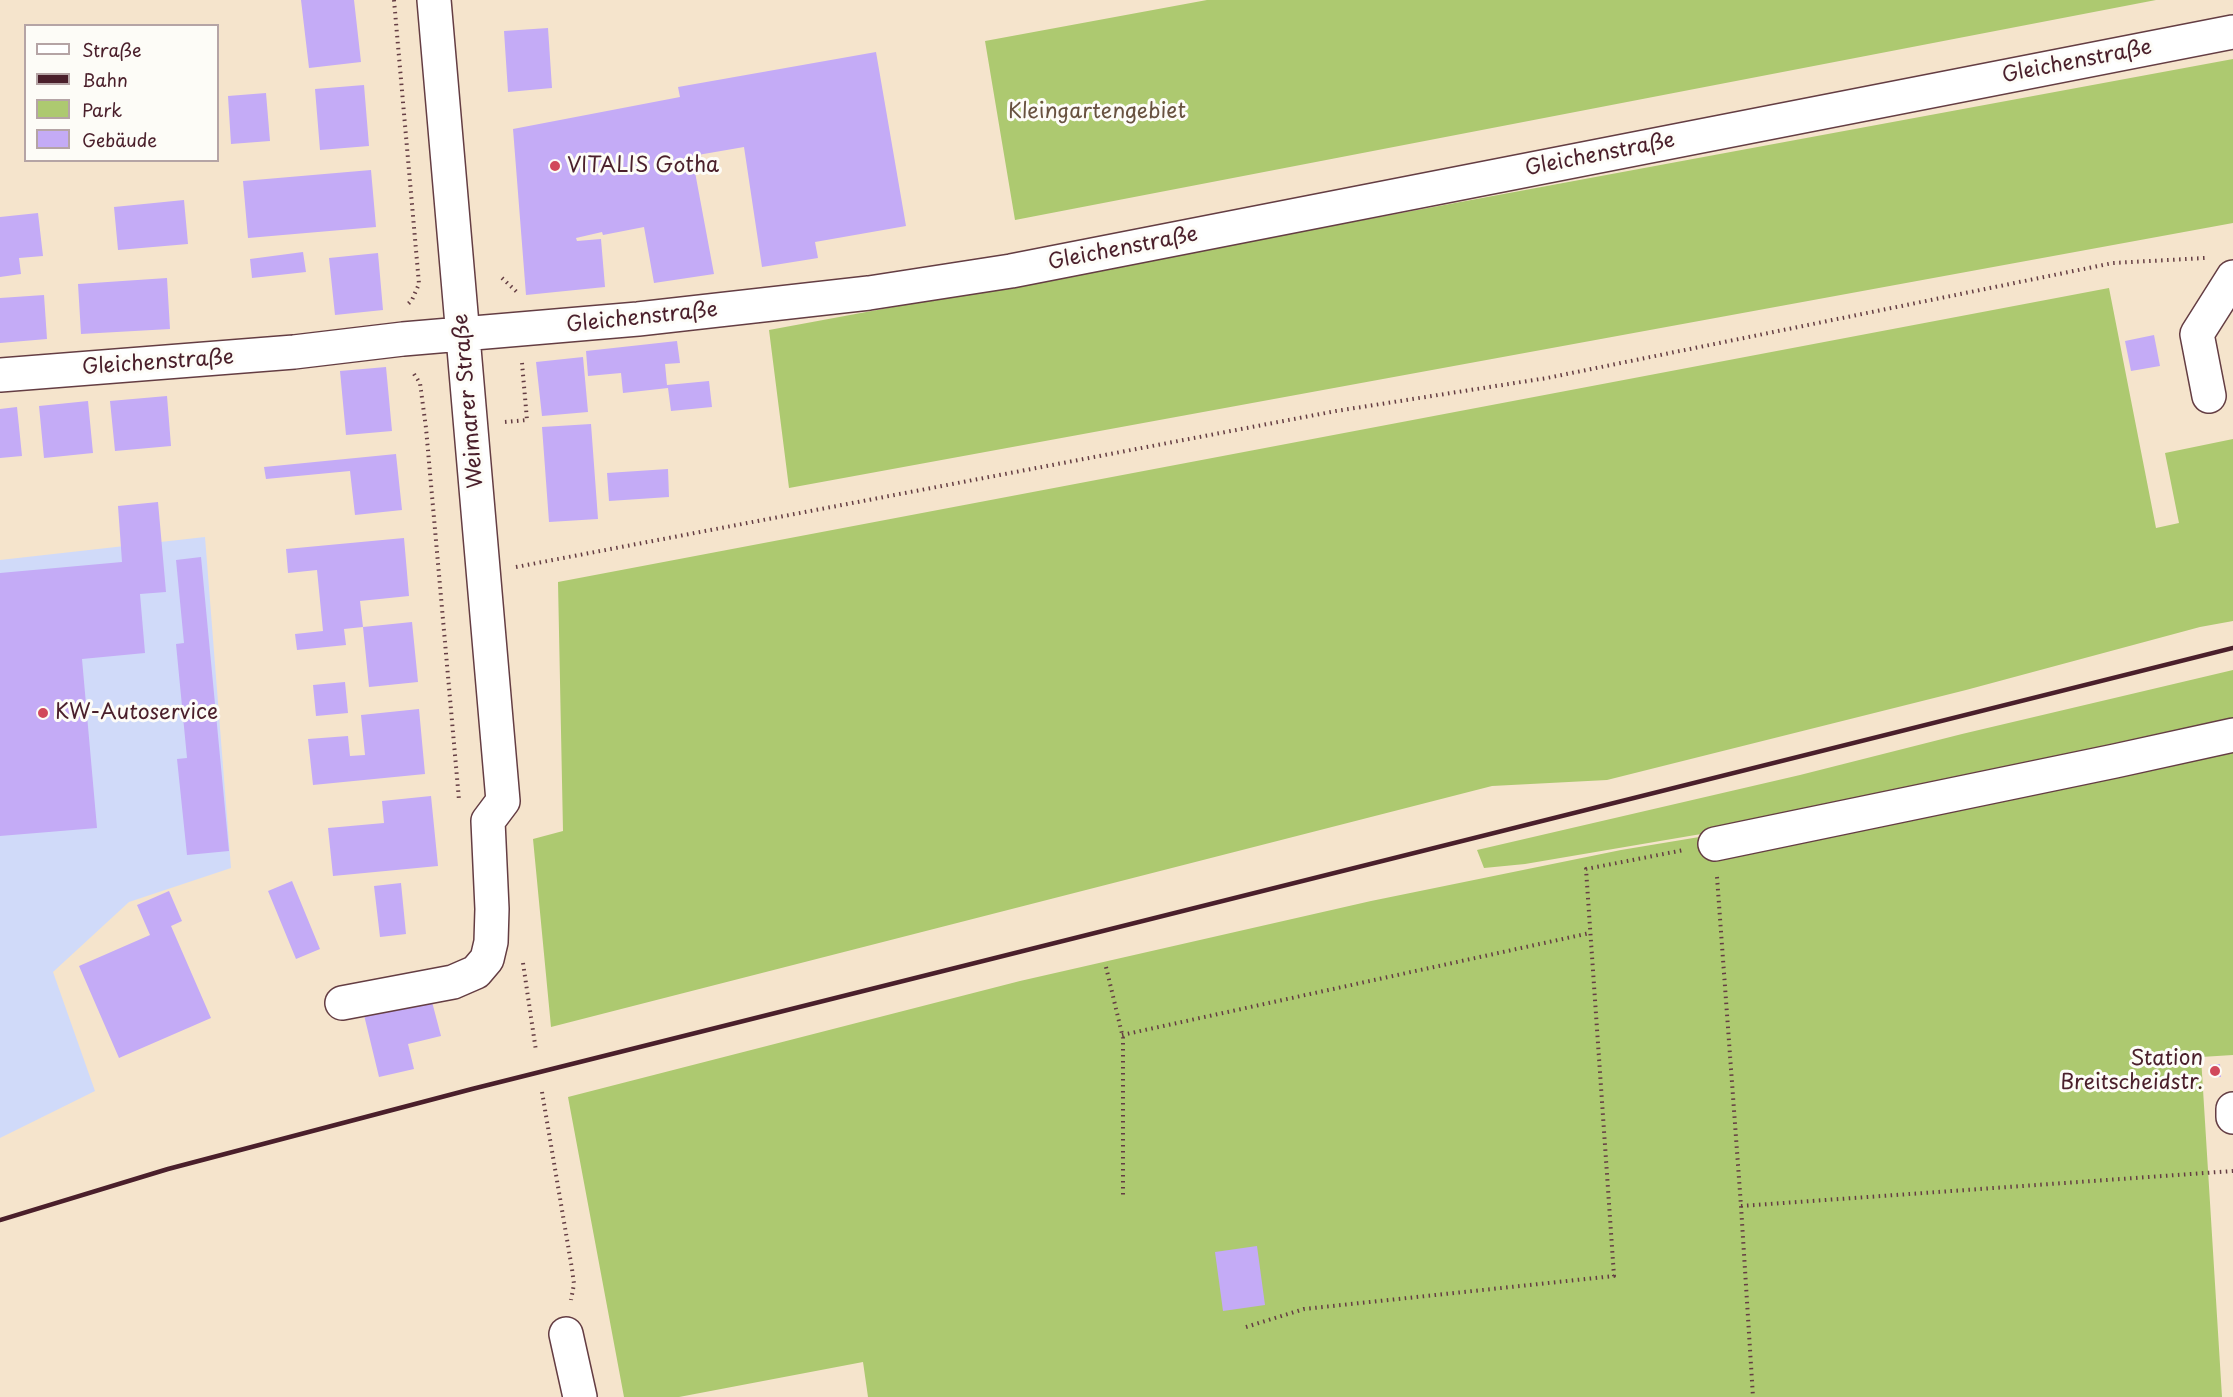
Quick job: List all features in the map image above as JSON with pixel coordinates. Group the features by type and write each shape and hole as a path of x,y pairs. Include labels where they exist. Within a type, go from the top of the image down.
{"street":[{"name":"Weimarer Straße","path":"342,1003 453,982 476,972 482,966 487,959 491,942 492,909 488,821 503,801 434,0"},
{"name":"Gleichenstraße","path":"0,375 204,360 638,319 846,296 1011,271 2233,32"},
{"path":"2209,396 2197,334 2222,268"},
{"path":"1715,844 2233,735"},
{"path":"2233,1110 2233,1117"},
{"path":"566,1334 580,1397"}],"path":[{"path":"394,0 419,284 412,300 404,307"},
{"path":"483,573 1336,411 1547,378 2113,263 2222,268"},
{"path":"411,370 420,383 426,428 459,806"},
{"path":"1246,1327 1304,1310 1614,1276 1586,869 1715,844 1752,1397"},
{"path":"1122,1035 1590,933"},
{"path":"1106,967 1122,1035 1124,1196"},
{"path":"542,1092 574,1284 566,1334"},
{"path":"1741,1206 2233,1171"}],"shaded area":[{"path":"205,537 231,868 129,902 53,972 95,1091 0,1138 0,560"}],"green space":[{"name":"Kleingartengebiet","path":"1207,0 2156,0 1015,220 985,41"},
{"path":"2233,59 2233,223 789,488 769,330"},
{"path":"2109,288 2156,528 2179,523 2165,453 2233,439 2233,621 2200,627 1966,690 1607,780 1492,786 551,1027 533,839 563,831 558,582"},
{"path":"2233,670 2233,724 1848,809 1525,864 1484,868 1477,850 1800,775"},
{"path":"2233,729 2233,1055 2201,1057 2222,1397 868,1397 863,1362 679,1397 624,1397 568,1097 1020,981 1371,901 1621,850 1832,815"}],"building":[{"path":"301,0 354,0 361,62 309,68"},
{"path":"548,28 552,88 508,92 504,31"},
{"path":"876,52 906,226 815,242 818,258 762,267 744,147 692,156 714,274 654,283 644,227 576,238 577,241 601,239 605,287 526,295 513,129 680,97 678,87"},
{"path":"364,85 369,146 320,150 315,89"},
{"path":"266,93 270,141 231,144 228,96"},
{"path":"371,170 376,227 248,238 243,181"},
{"path":"184,200 188,244 118,250 114,207"},
{"path":"38,213 43,256 19,258 21,274 0,277 0,217"},
{"path":"303,252 306,272 252,278 250,259"},
{"path":"378,253 383,310 335,315 329,258"},
{"path":"167,278 170,329 81,334 78,284"},
{"path":"44,295 47,339 0,343 0,298"},
{"path":"2154,335 2160,366 2131,371 2125,341"},
{"path":"677,341 680,363 665,364 667,385 709,381 712,407 671,411 668,388 623,393 621,373 588,376 586,351"},
{"path":"583,357 588,412 542,416 536,362"},
{"path":"386,367 392,431 346,435 340,371"},
{"path":"167,396 171,446 115,451 110,401"},
{"path":"88,401 93,453 44,458 39,406"},
{"path":"17,407 22,456 0,458 0,409"},
{"path":"591,424 598,519 549,522 542,427"},
{"path":"396,454 402,510 355,515 350,471 266,479 264,467"},
{"path":"668,469 669,497 609,501 607,473"},
{"name":"KW-Autoservice","path":"158,502 166,592 140,594 145,653 82,659 97,828 0,836 0,573 122,562 118,506"},
{"path":"404,538 409,596 360,601 363,627 344,629 346,645 297,650 295,634 323,631 317,570 288,573 286,549"},
{"path":"201,557 229,851 187,855 177,759 187,758 176,644 184,643 176,560"},
{"path":"412,622 418,682 369,687 363,627"},
{"path":"345,682 348,713 316,716 313,685"},
{"path":"419,709 425,774 313,785 308,739 348,736 350,756 365,755 361,715"},
{"path":"431,796 438,866 333,876 328,828 384,823 382,801"},
{"path":"292,881 320,949 296,959 268,891"},
{"path":"401,883 406,934 380,937 374,886"},
{"path":"169,891 182,921 171,926 211,1018 119,1058 79,966 150,935 137,905"},
{"path":"431,998 441,1036 408,1044 414,1069 379,1077 364,1015"},
{"name":"Station Breitscheidstr.","path":"2220,1064 2221,1077 2211,1077 2210,1065"},
{"path":"1257,1246 1265,1305 1223,1311 1215,1252"}],"railway":[{"path":"0,1220 168,1169 472,1089 2233,648"}],"place":[{"name":"VITALIS Gotha","path":"555,166"},
{"name":"KW-Autoservice","path":"43,713"},
{"name":"Station Breitscheidstr.","path":"2215,1071"}]}
